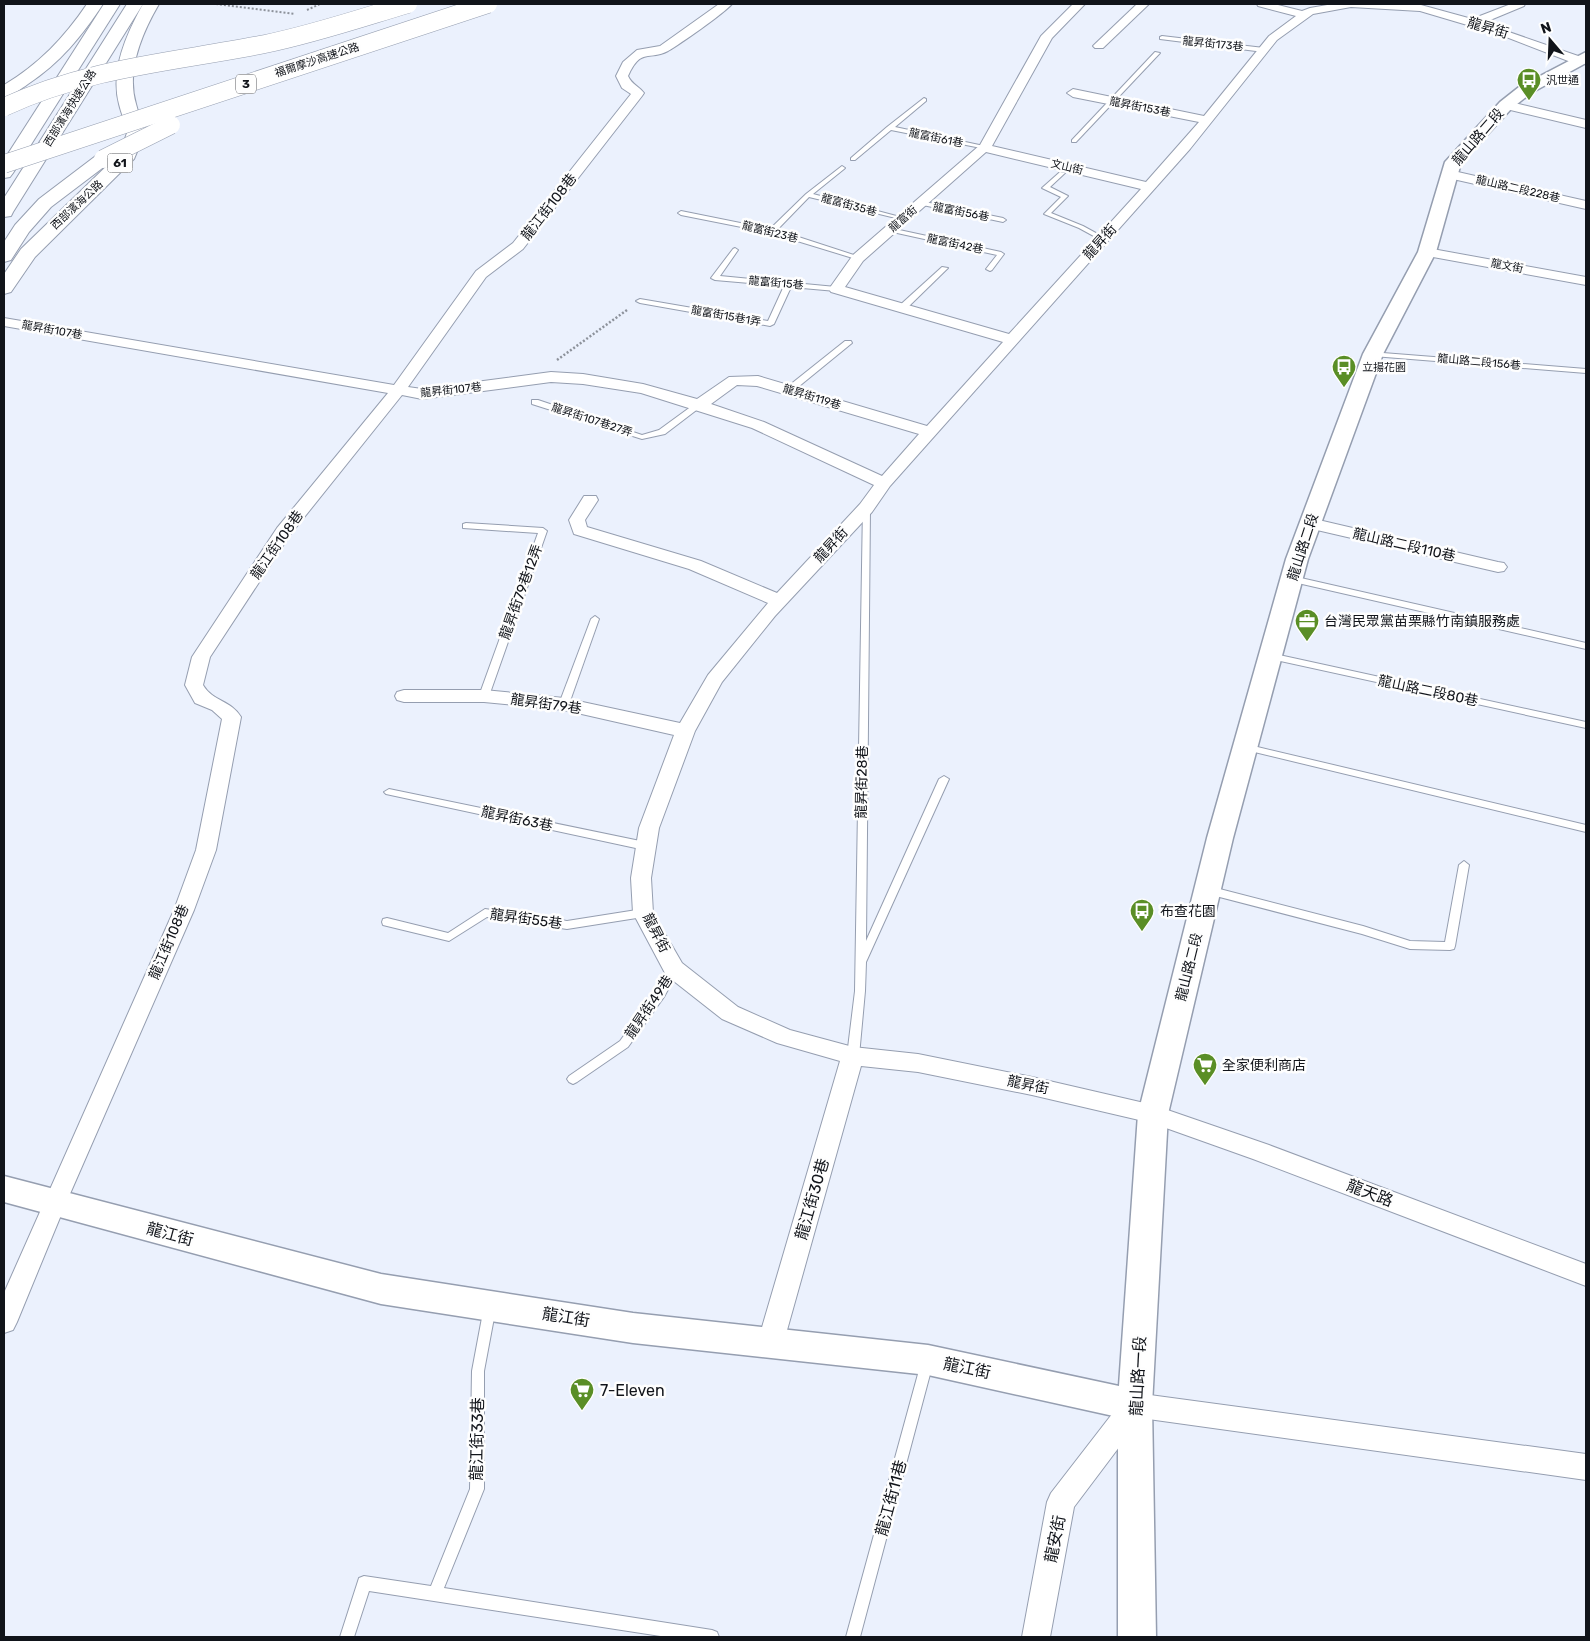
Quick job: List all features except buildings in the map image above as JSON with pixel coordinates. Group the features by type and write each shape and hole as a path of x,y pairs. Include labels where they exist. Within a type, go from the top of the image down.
{"main road":[{"path":"4,92 38,72 57,55 75,34 95,4"},
{"name":"西部濱海快速公路","path":"4,173 112,4"},
{"name":"西部濱海快速公路","path":"4,212 135,4"},
{"name":"西部濱海公路","path":"4,288 28,253 128,155 137,130 127,103 125,75 131,48 143,18 152,4"},
{"path":"4,107 36,92 70,81 266,44 408,4"},
{"name":"福爾摩沙高速公路","path":"4,148 449,4"},
{"path":"4,256 22,229 45,203 103,158 140,139 175,124 447,25 495,5"},
{"name":"福爾摩沙高速公路","path":"4,164 495,5"}],"street":[{"name":"龍江街108巷","path":"54,1203 184,910 206,850 232,717 219,706 202,699 194,685 201,657 283,532 397,391 481,274 518,246 638,92 626,85 622,76 627,65 641,52 662,49 726,4"},
{"name":"龍富街","path":"836,289 858,258 984,148 1047,36 1079,4"},
{"path":"1099,46 1143,4"},
{"path":"1262,4 1304,15"},
{"name":"龍昇街","path":"1153,1114 1032,1086 918,1063 853,1056 785,1037 730,1013 674,969 643,913 642,878 649,828 685,731 715,679 779,601 866,508 884,483 1150,186 1207,120 1273,38 1310,11 1351,4 1397,5 1421,8 1473,23 1583,59"},
{"path":"1473,23 1520,4"},
{"name":"龍山路二段","path":"1153,1114 1207,890 1292,579 1310,523 1373,354 1427,252 1453,162 1506,105 1525,90 1583,59"},
{"name":"龍昇街153巷","path":"1073,93 1207,120"},
{"path":"1506,105 1586,124"},
{"name":"文山街","path":"984,148 1150,186"},
{"name":"龍山路二段228巷","path":"1449,174 1586,205"},
{"name":"龍文街","path":"1427,252 1586,281"},
{"path":"836,289 1013,340"},
{"name":"龍昇街107巷","path":"4,322 422,394 551,377 582,379 642,389 699,405 758,425 884,483"},
{"name":"龍昇街119巷","path":"699,405 734,380 758,380 930,432"},
{"path":"590,500 577,520 580,530 695,565 779,601"},
{"name":"龍山路二段110巷","path":"1310,523 1498,566"},
{"name":"龍昇街79巷","path":"404,696 484,696 564,704 685,731"},
{"name":"龍江街30巷","path":"771,1341 853,1056"},
{"name":"龍天路","path":"1153,1114 1261,1152 1586,1275"},
{"name":"龍山路一段","path":"1137,1637 1136,1405 1153,1114"},
{"name":"龍江街","path":"4,1189 381,1289 633,1328 771,1341 928,1360 1136,1405"},
{"path":"4,1322 54,1203"},
{"path":"1136,1405 1586,1467"},
{"name":"龍安街","path":"1036,1637 1061,1502 1136,1405"}],"lane":[{"name":"龍昇街173巷","path":"1162,38 1264,50"},
{"path":"1074,141 1157,53"},
{"path":"853,159 924,100"},
{"name":"龍富街61巷","path":"889,128 984,148"},
{"name":"龍富街35巷","path":"808,194 842,168"},
{"path":"1062,173 1045,188 1065,196 1047,214 1081,227 1103,239"},
{"path":"772,231 808,194"},
{"name":"龍富街35巷","path":"808,194 902,219"},
{"name":"龍富街56巷","path":"920,204 1002,220"},
{"name":"龍富街23巷","path":"682,213 772,231 858,258"},
{"name":"龍富街42巷","path":"890,230 1001,254 990,269"},
{"name":"龍富街15巷","path":"735,250 715,278 836,289"},
{"path":"902,308 944,268"},
{"name":"龍富街15巷1弄","path":"640,300 770,324 788,285"},
{"path":"789,390 848,343"},
{"name":"龍山路二段156巷","path":"1373,354 1586,371"},
{"name":"龍昇街107巷27弄","path":"535,402 642,437 662,432 699,405"},
{"name":"龍昇街28巷","path":"853,1056 860,965 866,508"},
{"name":"龍昇街79巷12弄","path":"466,526 543,531 484,696"},
{"path":"1292,579 1586,646"},
{"path":"564,704 595,619"},
{"name":"龍山路二段80巷","path":"1270,656 1586,725"},
{"path":"1245,747 1586,829"},
{"path":"860,965 944,779"},
{"name":"龍昇街63巷","path":"389,792 645,846"},
{"path":"1207,890 1363,930 1410,945 1450,946 1464,865"},
{"name":"龍昇街55巷","path":"387,922 449,937 485,913 567,925 643,913"},
{"name":"龍昇街49巷","path":"573,1080 624,1044 660,994 674,969"},
{"name":"龍江街33巷","path":"435,1594 476,1489 478,1371 490,1306"},
{"name":"龍江街11巷","path":"853,1637 928,1360"},
{"path":"347,1637 364,1583 712,1637"}],"path":[{"path":"216,4 298,14"},
{"path":"551,377 556,360 627,310"}],"place":[{"name":"汎世通","path":"1529,101"},
{"name":"立揚花園","path":"1344,388"},
{"name":"台灣民眾黨苗栗縣竹南鎮服務處","path":"1307,642"},
{"name":"布查花園","path":"1142,932"},
{"name":"全家便利商店","path":"1205,1086"},
{"name":"7-Eleven","path":"582,1411"}]}
